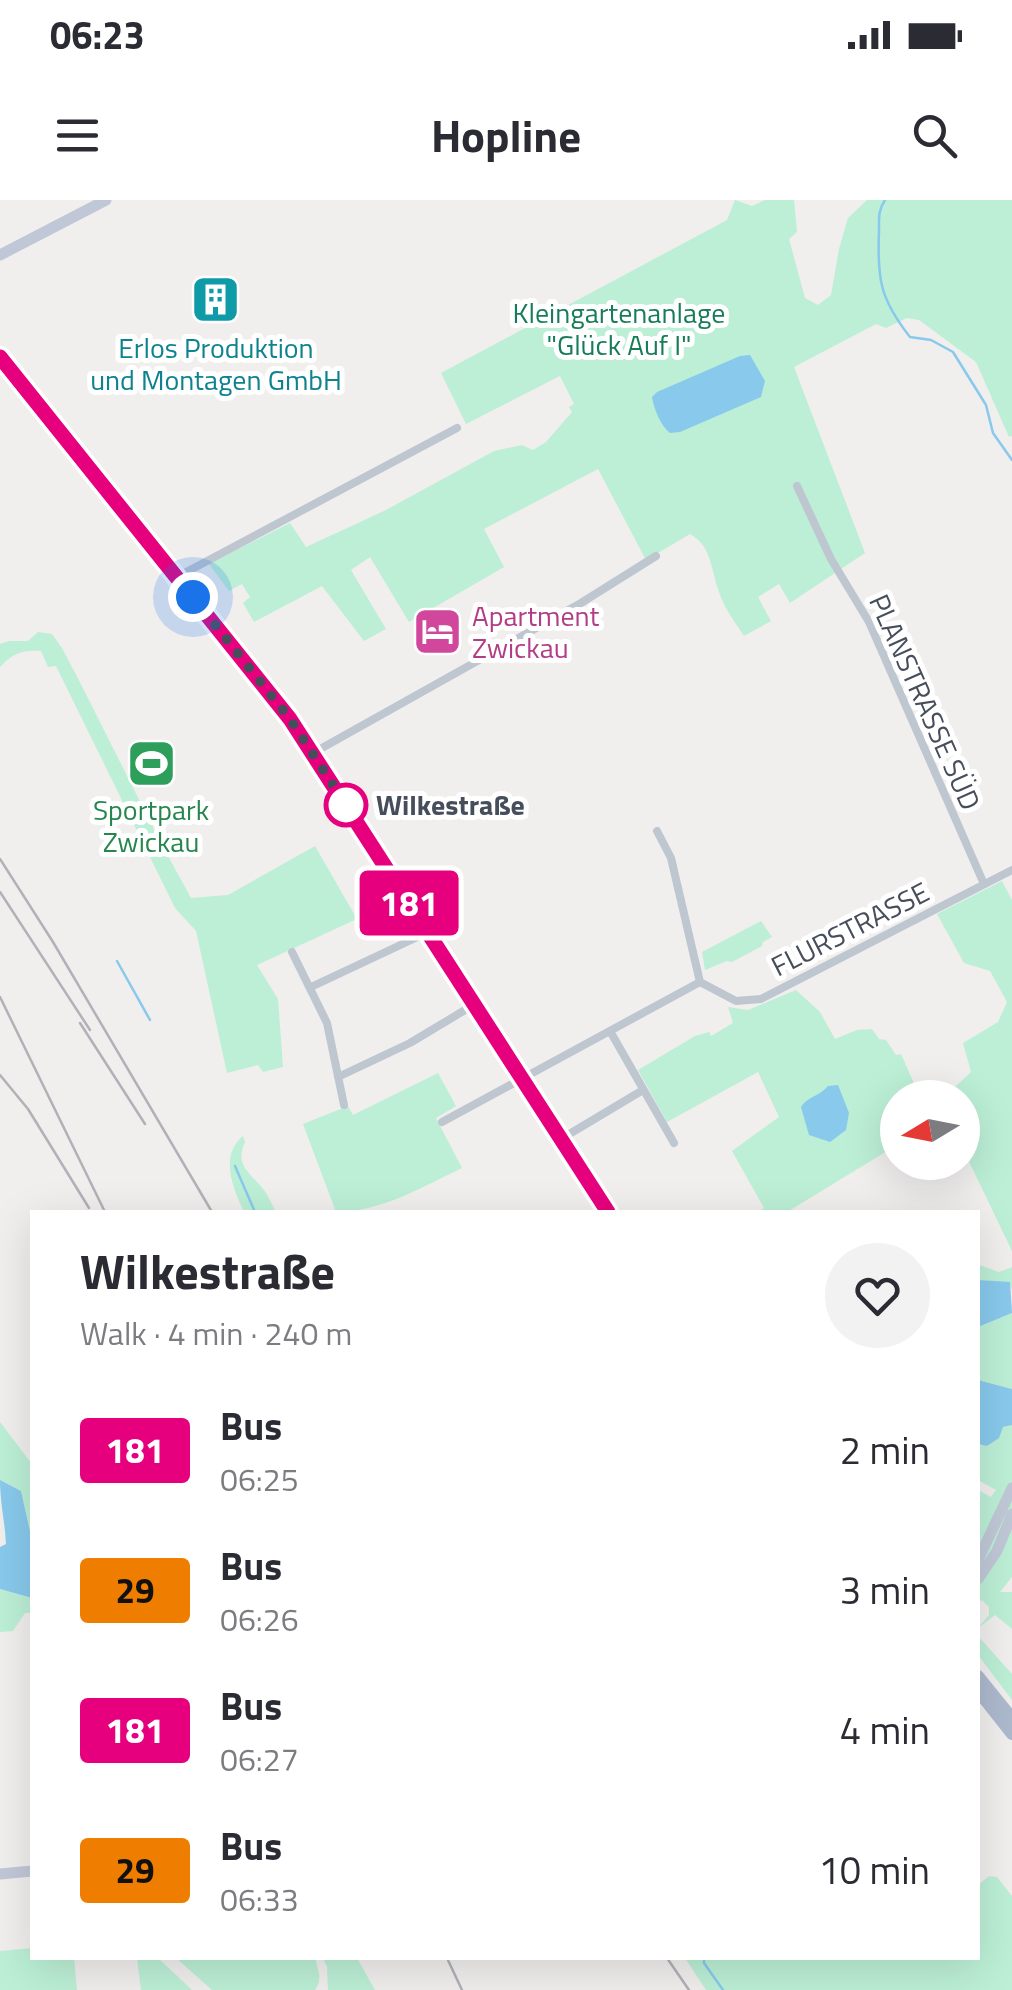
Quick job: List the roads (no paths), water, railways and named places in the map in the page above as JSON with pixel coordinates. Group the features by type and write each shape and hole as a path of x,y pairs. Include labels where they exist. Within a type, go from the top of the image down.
{"main road":[{"path":"0,255 106,200"},
{"path":"0,357 313,753 607,1210"},
{"path":"980,1556 1012,1488"},
{"path":"980,1576 997,1551 1012,1514"},
{"path":"980,1678 1012,1718"},
{"path":"980,1694 1012,1734"},
{"path":"0,1874 30,1872"}],"street":[{"path":"177,577 458,428"},
{"name":"PLANSTRASSE SÜD","path":"796,486 831,559 869,622 984,884"},
{"path":"313,753 581,603 656,556"},
{"path":"442,1122 700,982 672,858 657,831"},
{"name":"FLURSTRASSE","path":"700,982 736,1000 762,999 1012,870"},
{"path":"311,987 428,932"},
{"path":"292,952 327,1023 344,1105"},
{"path":"338,1077 410,1043 474,1004"},
{"path":"610,1031 674,1143"},
{"path":"561,1139 643,1090"}],"water":[{"path":"750,355 765,381 761,397 680,432 666,430 653,402 657,392"},
{"path":"838,1085 849,1113 846,1130 830,1142 809,1135 801,1107 828,1086"},
{"path":"980,1280 1010,1282 1012,1313 980,1326"},
{"path":"980,1381 1012,1389 1012,1425 1003,1427 999,1438 987,1446 980,1444"},
{"path":"0,1480 21,1491 30,1531 30,1597 0,1589 0,1547 6,1544"}],"waterway":[{"path":"885,200 879,215 879,248 886,299 910,337 931,340 953,352 986,405 993,433 1012,460"},
{"path":"117,961 150,1020"},
{"path":"235,1166 254,1210"},
{"path":"704,1960 723,1990"}],"railway":[{"path":"0,859 211,1210"},
{"path":"0,892 90,1030"},
{"path":"0,997 104,1210"},
{"path":"80,1023 145,1124"},
{"path":"0,1075 28,1109 89,1208"},
{"path":"448,1960 462,1990"},
{"path":"668,1960 689,1990"}],"place":[{"name":"Erlos Produktion und Montagen GmbH","path":"216,300"},
{"name":"Apartment Zwickau","path":"437,632"},
{"name":"Sportpark Zwickau","path":"151,763"},
{"name":"Wilkestraße","path":"346,805"}],"park label":[{"name":"Kleingartenanlage \"Glück Auf I\"","path":"619,329"}]}
